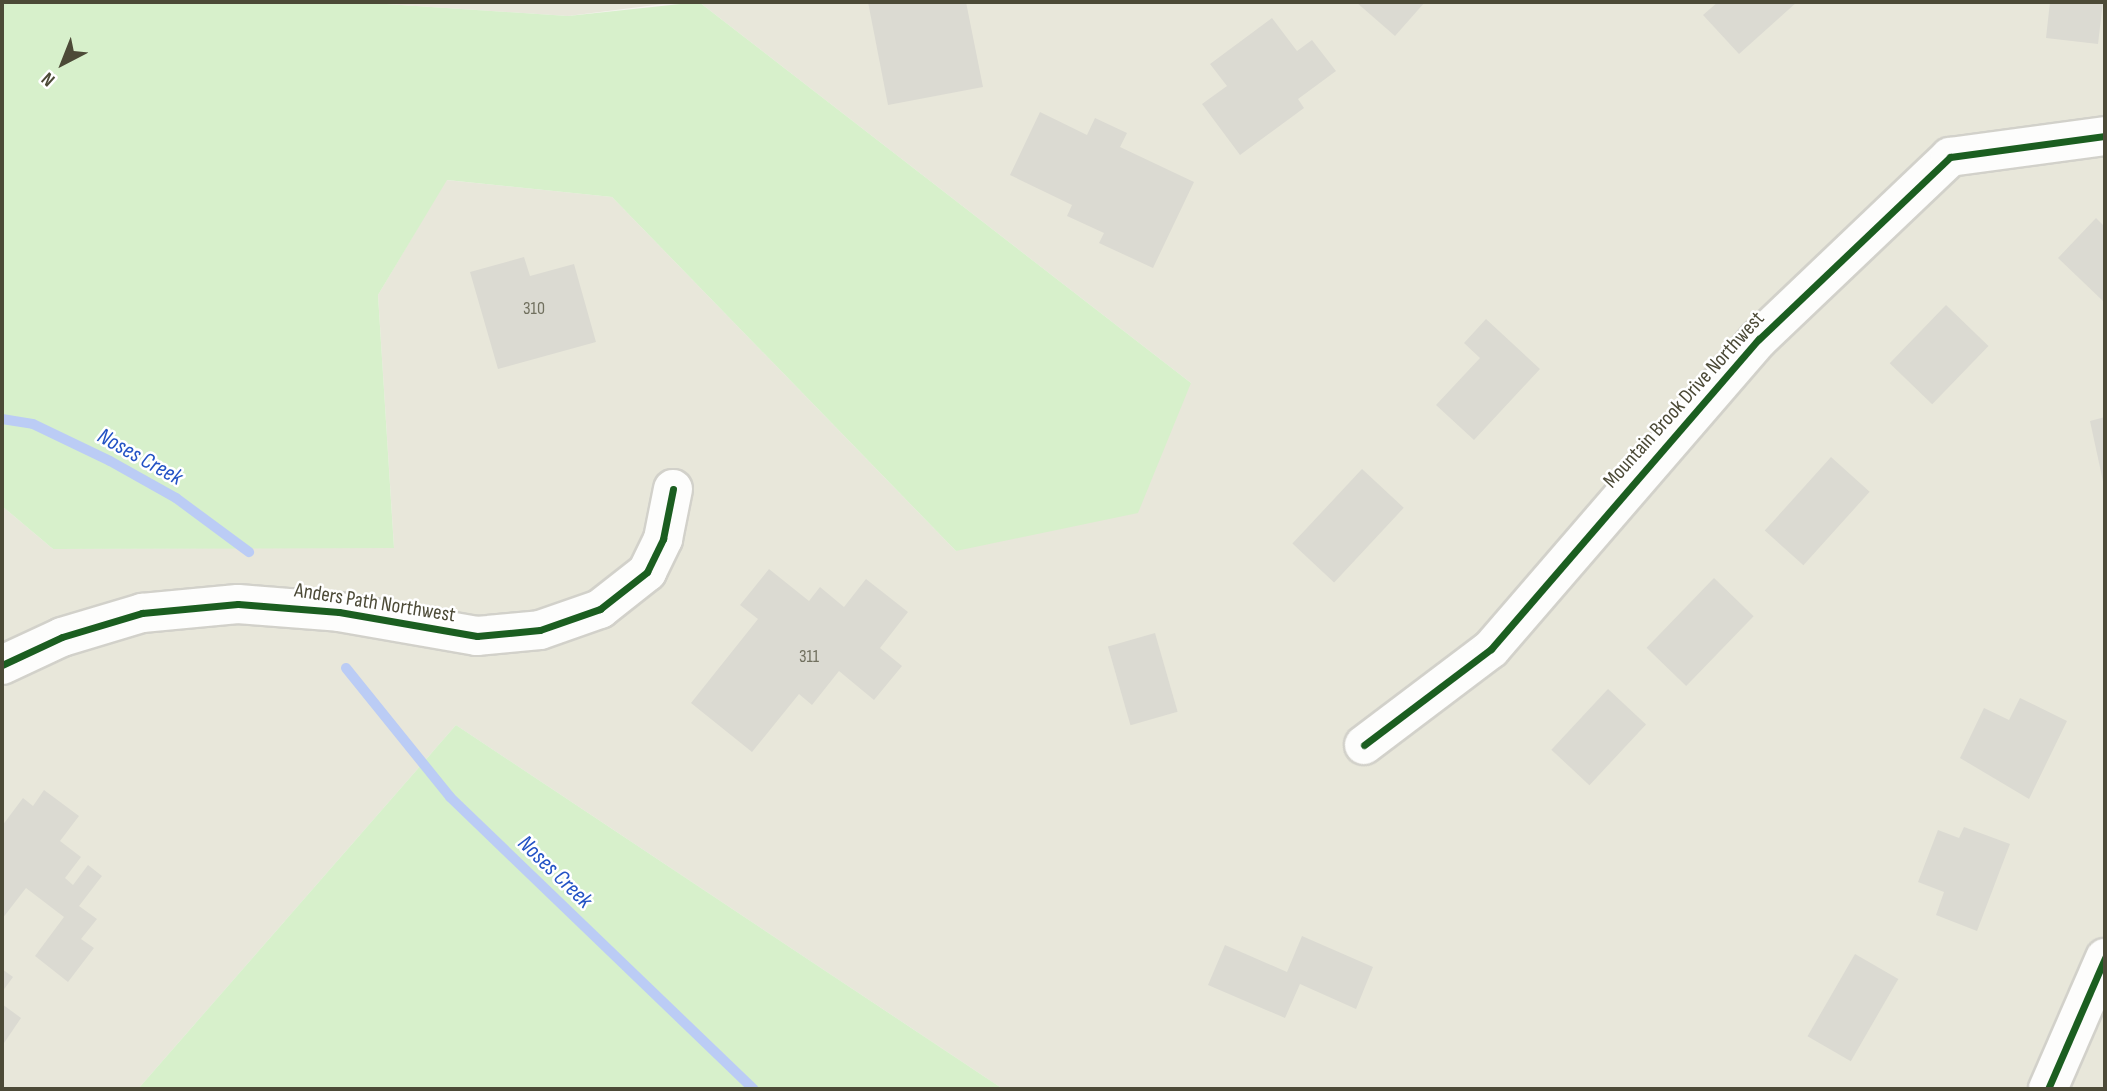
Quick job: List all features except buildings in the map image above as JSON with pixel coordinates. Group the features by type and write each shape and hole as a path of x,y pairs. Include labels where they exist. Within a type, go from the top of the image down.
{"street":[{"name":"Mountain Brook Drive Northwest","path":"1364,746 1491,649 1759,339 1950,157 2105,136"},
{"name":"Anders Path Northwest","path":"2,665 118,619 194,607 272,605 477,636 540,630 600,609 647,572 669,522 673,489"},
{"path":"2048,1089 2105,958"}],"shaded area":[{"path":"356,2 679,2 568,16"},
{"path":"699,2 2105,2 2105,1089 1003,1089 456,725 138,1089 2,1089 2,506 53,549 394,547 378,295 446,180 612,197 956,551 1191,383"}],"green space":[{"path":"2,2 356,2 568,16 699,2 1191,383 1138,513 956,551 612,197 447,180 378,295 394,548 53,549 2,506"},
{"path":"456,725 1003,1089 138,1089"}],"waterway":[{"name":"Noses Creek","path":"2,419 33,424 110,461 176,498 249,552"},
{"name":"Noses Creek","path":"346,668 450,797 753,1089"}],"cycle path":[{"path":"1364,745 1491,649 1759,339 1950,157 2105,136"},
{"path":"2,665 62,637 142,613 238,604 339,612 477,636 540,630 600,609 647,572 663,539 673,489"},
{"path":"2048,1089 2105,958"}]}
